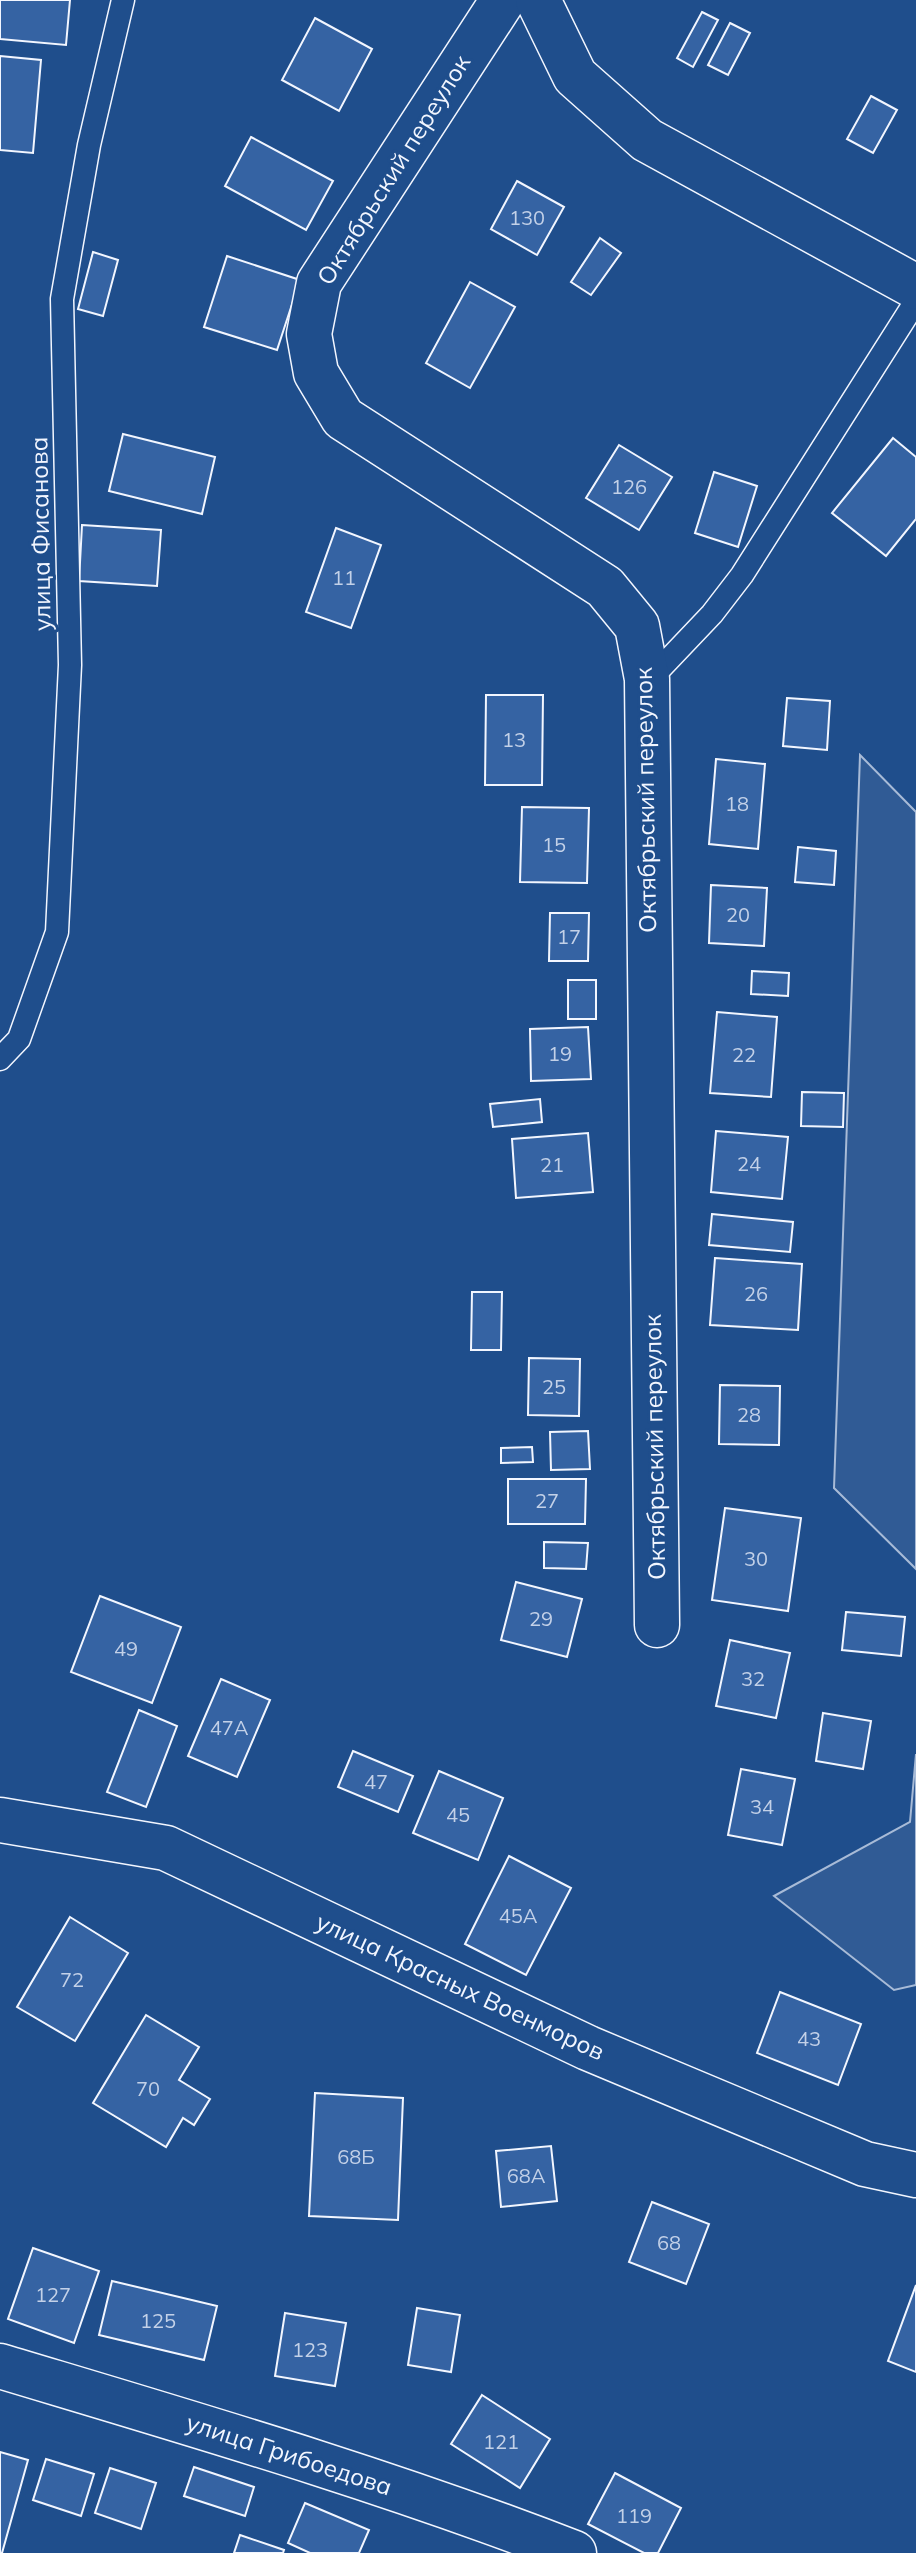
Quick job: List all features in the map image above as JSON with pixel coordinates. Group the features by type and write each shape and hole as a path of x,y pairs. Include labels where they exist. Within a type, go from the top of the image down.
{"street":[{"name":"Октябрьский переулок","path":"503,0 319,283 309,334 316,373 343,418 605,587 637,626 647,679 657,1625"},
{"path":"538,0 575,76 647,140 916,287"},
{"name":"улица Красных Военморов","path":"0,1820 166,1848 588,2048 865,2164 916,2175"},
{"name":"улица Грибоедова","path":"0,2366 471,2513 574,2553"}],"lane":[{"name":"улица Фисанова","path":"0,1059 19,1039 57,932 70,665 62,299 89,145 123,0"},
{"path":"647,679 712,614 742,575 916,301"}],"shaded area":[{"path":"860,755 916,812 916,1569 834,1488"},
{"path":"916,1754 916,1985 894,1990 774,1896 910,1822"}],"building":[{"path":"0,0 70,0 66,45 0,39"},
{"path":"702,12 718,20 693,67 677,58"},
{"path":"315,18 372,49 339,111 282,80"},
{"path":"730,23 750,33 728,75 708,65"},
{"path":"0,56 41,60 33,153 0,150"},
{"path":"871,96 897,110 873,153 847,139"},
{"path":"251,137 333,181 306,230 225,186"},
{"path":"517,181 564,207 537,255 491,229"},
{"path":"600,238 621,253 591,295 571,282"},
{"path":"93,252 118,260 103,316 78,309"},
{"path":"227,256 300,280 277,350 204,327"},
{"path":"470,282 515,307 470,388 426,363"},
{"path":"123,434 215,457 202,514 109,491"},
{"path":"893,438 916,457 916,519 886,556 832,513"},
{"path":"619,445 672,477 639,530 586,498"},
{"path":"714,472 757,486 738,547 695,533"},
{"path":"82,525 161,530 157,586 79,581"},
{"path":"336,528 381,545 351,628 306,612"},
{"path":"486,695 543,695 542,785 485,785"},
{"path":"787,698 830,701 827,750 783,746"},
{"path":"716,759 765,764 758,849 709,844"},
{"path":"522,807 589,808 587,883 520,882"},
{"path":"798,847 836,851 834,885 795,882"},
{"path":"711,885 767,888 764,946 709,943"},
{"path":"550,913 589,913 588,961 549,961"},
{"path":"752,971 789,973 788,996 751,994"},
{"path":"568,980 596,980 596,1019 568,1019"},
{"path":"717,1012 777,1017 771,1097 710,1093"},
{"path":"588,1027 591,1079 531,1081 530,1029"},
{"path":"802,1092 844,1093 843,1127 801,1126"},
{"path":"540,1099 542,1122 493,1127 490,1104"},
{"path":"716,1131 788,1137 782,1199 711,1192"},
{"path":"588,1133 593,1192 516,1198 512,1139"},
{"path":"712,1214 793,1222 790,1252 709,1245"},
{"path":"715,1258 802,1264 798,1330 710,1325"},
{"path":"472,1292 502,1292 501,1350 471,1350"},
{"path":"529,1358 580,1359 579,1416 528,1415"},
{"path":"720,1385 780,1386 779,1445 719,1444"},
{"path":"588,1431 590,1469 551,1470 550,1432"},
{"path":"532,1447 533,1462 501,1463 501,1448"},
{"path":"508,1479 586,1479 585,1524 508,1524"},
{"path":"725,1508 801,1518 788,1611 712,1600"},
{"path":"544,1542 588,1543 586,1569 544,1568"},
{"path":"516,1582 582,1599 567,1657 501,1640"},
{"path":"100,1596 181,1627 152,1703 71,1672"},
{"path":"846,1612 905,1617 901,1656 842,1650"},
{"path":"730,1640 790,1653 776,1718 716,1706"},
{"path":"221,1679 270,1700 237,1777 188,1756"},
{"path":"139,1710 177,1726 146,1807 107,1792"},
{"path":"823,1713 871,1721 863,1769 816,1761"},
{"path":"353,1751 413,1776 398,1812 338,1787"},
{"path":"741,1769 795,1779 782,1845 728,1835"},
{"path":"439,1771 503,1798 478,1860 413,1833"},
{"path":"509,1856 571,1888 526,1975 465,1944"},
{"path":"70,1917 128,1953 75,2041 17,2007"},
{"path":"780,1992 861,2024 838,2085 757,2053"},
{"path":"146,2015 199,2047 179,2080 210,2099 194,2125 183,2118 166,2147 93,2103"},
{"path":"315,2093 403,2098 398,2220 309,2216"},
{"path":"551,2146 557,2201 501,2207 496,2151"},
{"path":"652,2202 709,2224 686,2284 629,2262"},
{"path":"33,2248 99,2271 74,2343 8,2319"},
{"path":"112,2281 217,2306 204,2360 99,2335"},
{"path":"916,2285 916,2372 888,2361"},
{"path":"417,2308 460,2315 451,2372 408,2365"},
{"path":"285,2313 346,2323 335,2386 275,2376"},
{"path":"482,2395 550,2439 520,2488 451,2444"},
{"path":"0,2452 28,2460 2,2553 0,2553"},
{"path":"46,2459 94,2474 81,2516 33,2500"},
{"path":"194,2467 254,2487 245,2516 184,2496"},
{"path":"110,2468 156,2483 141,2529 95,2513"},
{"path":"615,2473 681,2508 658,2553 644,2553 588,2524"},
{"path":"305,2503 369,2530 359,2553 310,2553 288,2543"},
{"path":"240,2535 284,2550 283,2553 234,2553"}]}
